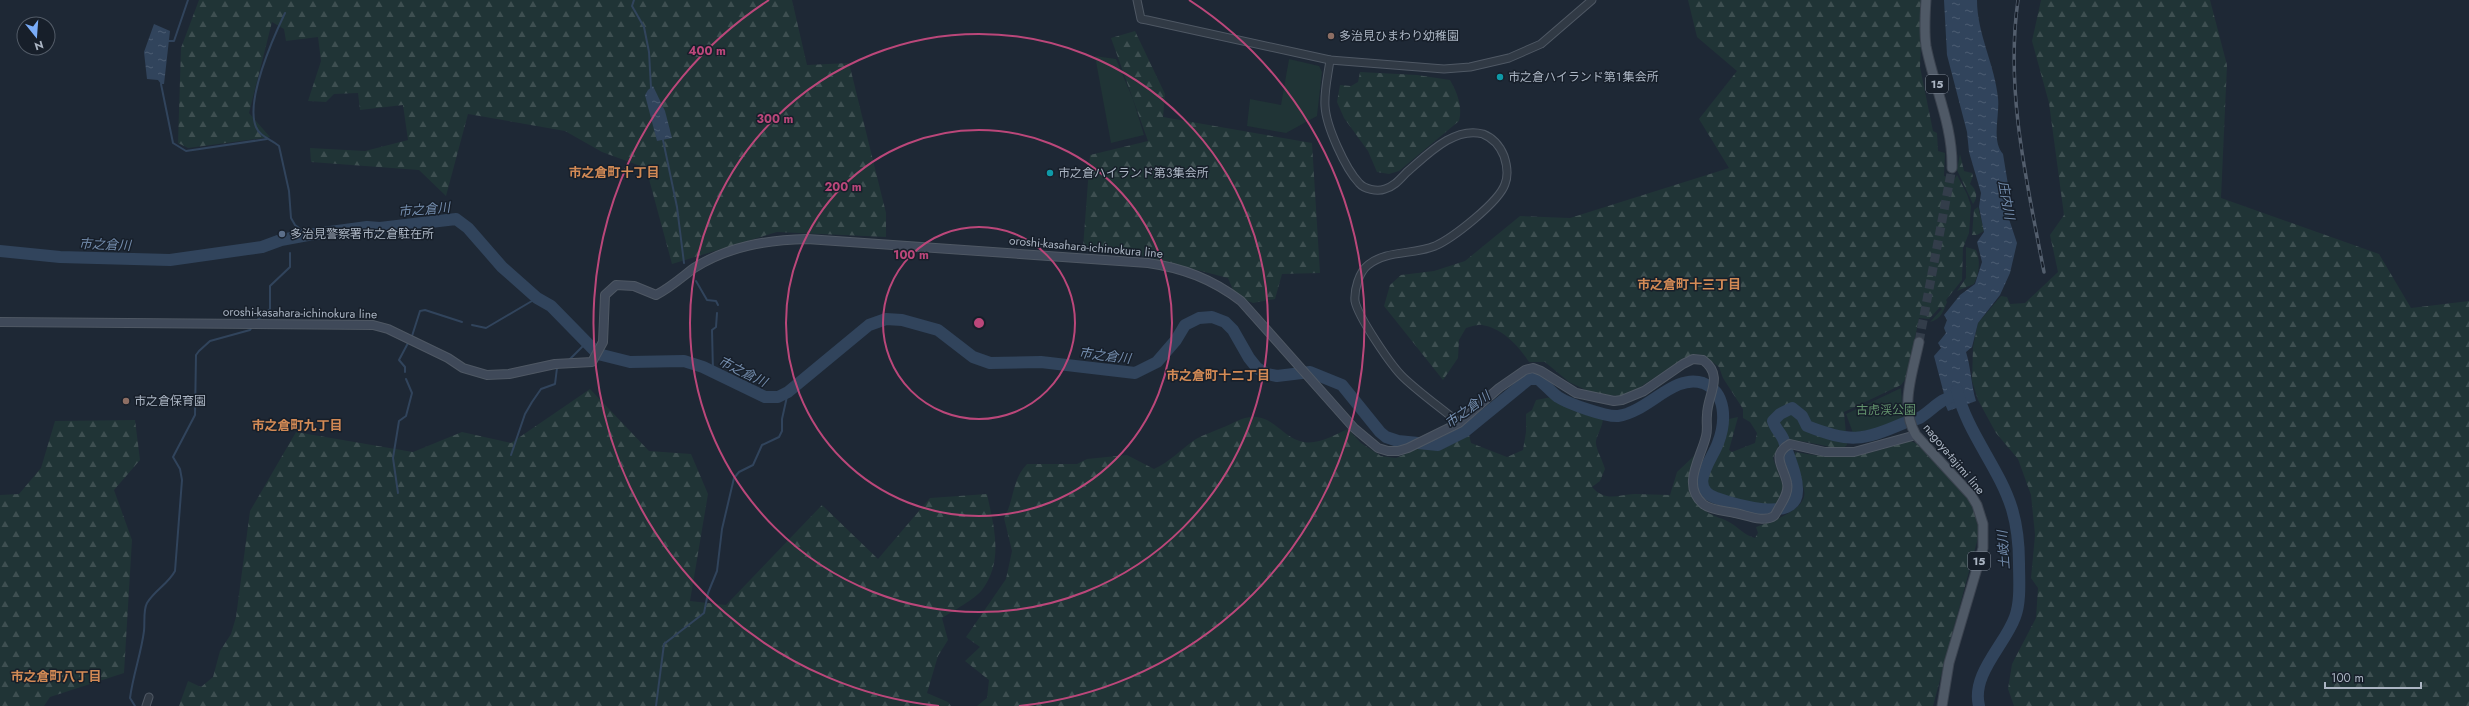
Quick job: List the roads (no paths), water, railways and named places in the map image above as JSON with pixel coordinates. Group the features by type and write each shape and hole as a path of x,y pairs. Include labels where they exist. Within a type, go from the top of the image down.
{"main road":[{"name":"15","path":"1926,0 1926,42 1948,126 1952,168"},
{"name":"oroshi-kasahara-ichinokura line","path":"0,322 260,324 381,327 448,358 463,368 487,375 509,374 558,364 592,362 603,342 605,295 616,285 634,286 656,295 695,268 735,249 758,242 806,240 1148,263 1171,266 1207,279 1241,301 1354,428 1378,448 1398,451 1408,448 1459,424 1498,388 1525,370 1533,368 1541,371 1576,394 1605,401 1622,400 1644,391 1683,364 1693,359 1703,360 1709,365 1715,380 1706,415 1708,427 1706,438 1695,467 1693,482 1699,499 1705,505 1756,518 1774,516 1788,489 1780,465 1779,456 1782,448 1790,444 1825,452 1854,452 1914,431"},
{"name":"nagoya-tajimi line","path":"1919,342 1908,399 1908,414 1914,431 1971,495 1979,510 1983,524 1983,548 1949,663 1942,706"}],"street":[{"path":"1137,0 1141,18 1330,60 1424,69 1482,65 1509,58 1541,44 1592,0"},
{"path":"1330,60 1325,96 1328,121 1341,152 1360,184 1372,190 1383,190 1394,186 1439,145 1461,134 1475,132 1487,136 1497,143 1504,155 1508,172 1505,185 1496,199 1441,243 1418,251 1376,259 1366,267 1356,288 1355,301 1363,320 1395,367 1404,378 1459,424"},
{"path":"146,706 149,697"}],"water":[{"name":"庄内川","path":"1944,0 1977,0 1980,25 1998,98 1997,142 1999,149 2003,154 2011,203 2009,219 2017,243 2010,273 2000,295 1978,323 1972,347 1966,352 1976,401 1948,411 1943,399 1944,394 1934,356 1941,348 1938,343 1946,333 1944,328 1947,320 1944,315 1960,295 1975,284 1982,262 1977,242 1984,232 1979,207 1981,193 1969,152 1967,132 1947,55"},
{"path":"154,24 170,31 164,84 161,84 158,80 147,79 144,52"},
{"path":"653,86 665,111 672,138 657,141 645,95"}],"waterway":[{"path":"168,41 174,41 188,0"},
{"path":"634,0 632,6 644,27 649,52 651,88"},
{"path":"285,13 268,53 257,86 254,102 254,116 256,127 260,133 279,146 289,191 291,218 295,225 308,235"},
{"path":"161,84 173,143 186,151 267,139"},
{"path":"663,140 677,207 684,263"},
{"name":"市之倉川","path":"0,251 60,257 170,260 262,247 281,240 308,235 367,227 380,228 456,219 468,228 502,267 537,298 551,306 598,354 630,362 684,361 703,367 765,397 778,397 788,392 869,325 886,319 902,320 938,330 973,357 990,363 1041,362 1135,373 1157,362 1176,340 1185,325 1199,318 1212,317 1225,322 1233,330 1249,358 1257,368 1267,374 1277,376 1310,372 1342,385 1380,432 1386,437 1398,441 1438,445 1464,432 1529,379 1538,379 1558,397 1570,403 1588,410 1612,416 1629,413 1640,408 1671,388 1682,383 1692,381 1703,383 1711,387 1717,393 1720,400 1723,417 1721,435 1704,473 1702,481 1703,488 1716,498 1736,504 1763,509 1787,507 1794,501 1797,491 1794,473 1784,441 1773,421 1780,414 1792,408 1802,416 1807,426 1834,435 1856,438 1890,429 1919,418 1941,402 1957,395"},
{"path":"256,321 270,309 270,286 290,267 290,253"},
{"path":"696,281 707,300 716,301 718,305"},
{"path":"472,325 486,328 537,298"},
{"path":"412,336 420,311 425,310 462,322"},
{"path":"713,372 712,330 716,327 717,313"},
{"path":"135,706 130,698 143,640 146,606 150,598 169,580 175,571 182,480 180,469 173,457 195,415 196,355 210,341 250,330 253,326"},
{"path":"405,372 405,367 399,360 408,343"},
{"path":"569,360 586,343"},
{"path":"511,455 525,414 541,389 555,384 557,368 559,367"},
{"path":"398,493 393,458 399,421 406,416 412,393 406,379"},
{"name":"土岐川","path":"1957,390 1968,421 1999,479 2012,509 2019,549 2019,590 2017,611 2010,628 1984,671 1978,694 1979,706"},
{"path":"656,706 664,644 704,613 708,593 717,571 722,529 734,478 739,472 753,465 762,445 779,437 782,431 782,419 788,392"}],"tunnel":[{"path":"1919,342 1952,168"}],"railway":[{"path":"2018,0 2014,68 2016,103 2025,171 2044,272"}],"place":[{"name":"多治見ひまわり幼稚園","path":"1331,36"},
{"name":"市之倉ハイランド第１集会所","path":"1500,77"},
{"name":"市之倉ハイランド第３集会所","path":"1050,173"},
{"name":"多治見警察署市之倉駐在所","path":"282,234"},
{"name":"市之倉保育園","path":"126,401"}],"district":[{"name":"市之倉町十丁目","path":"614,172"},
{"name":"市之倉町十三丁目","path":"1689,284"},
{"name":"市之倉町十二丁目","path":"1218,375"},
{"name":"市之倉町九丁目","path":"297,425"},
{"name":"市之倉町八丁目","path":"56,676"}],"park label":[{"name":"古虎渓公園","path":"1886,410"}]}
